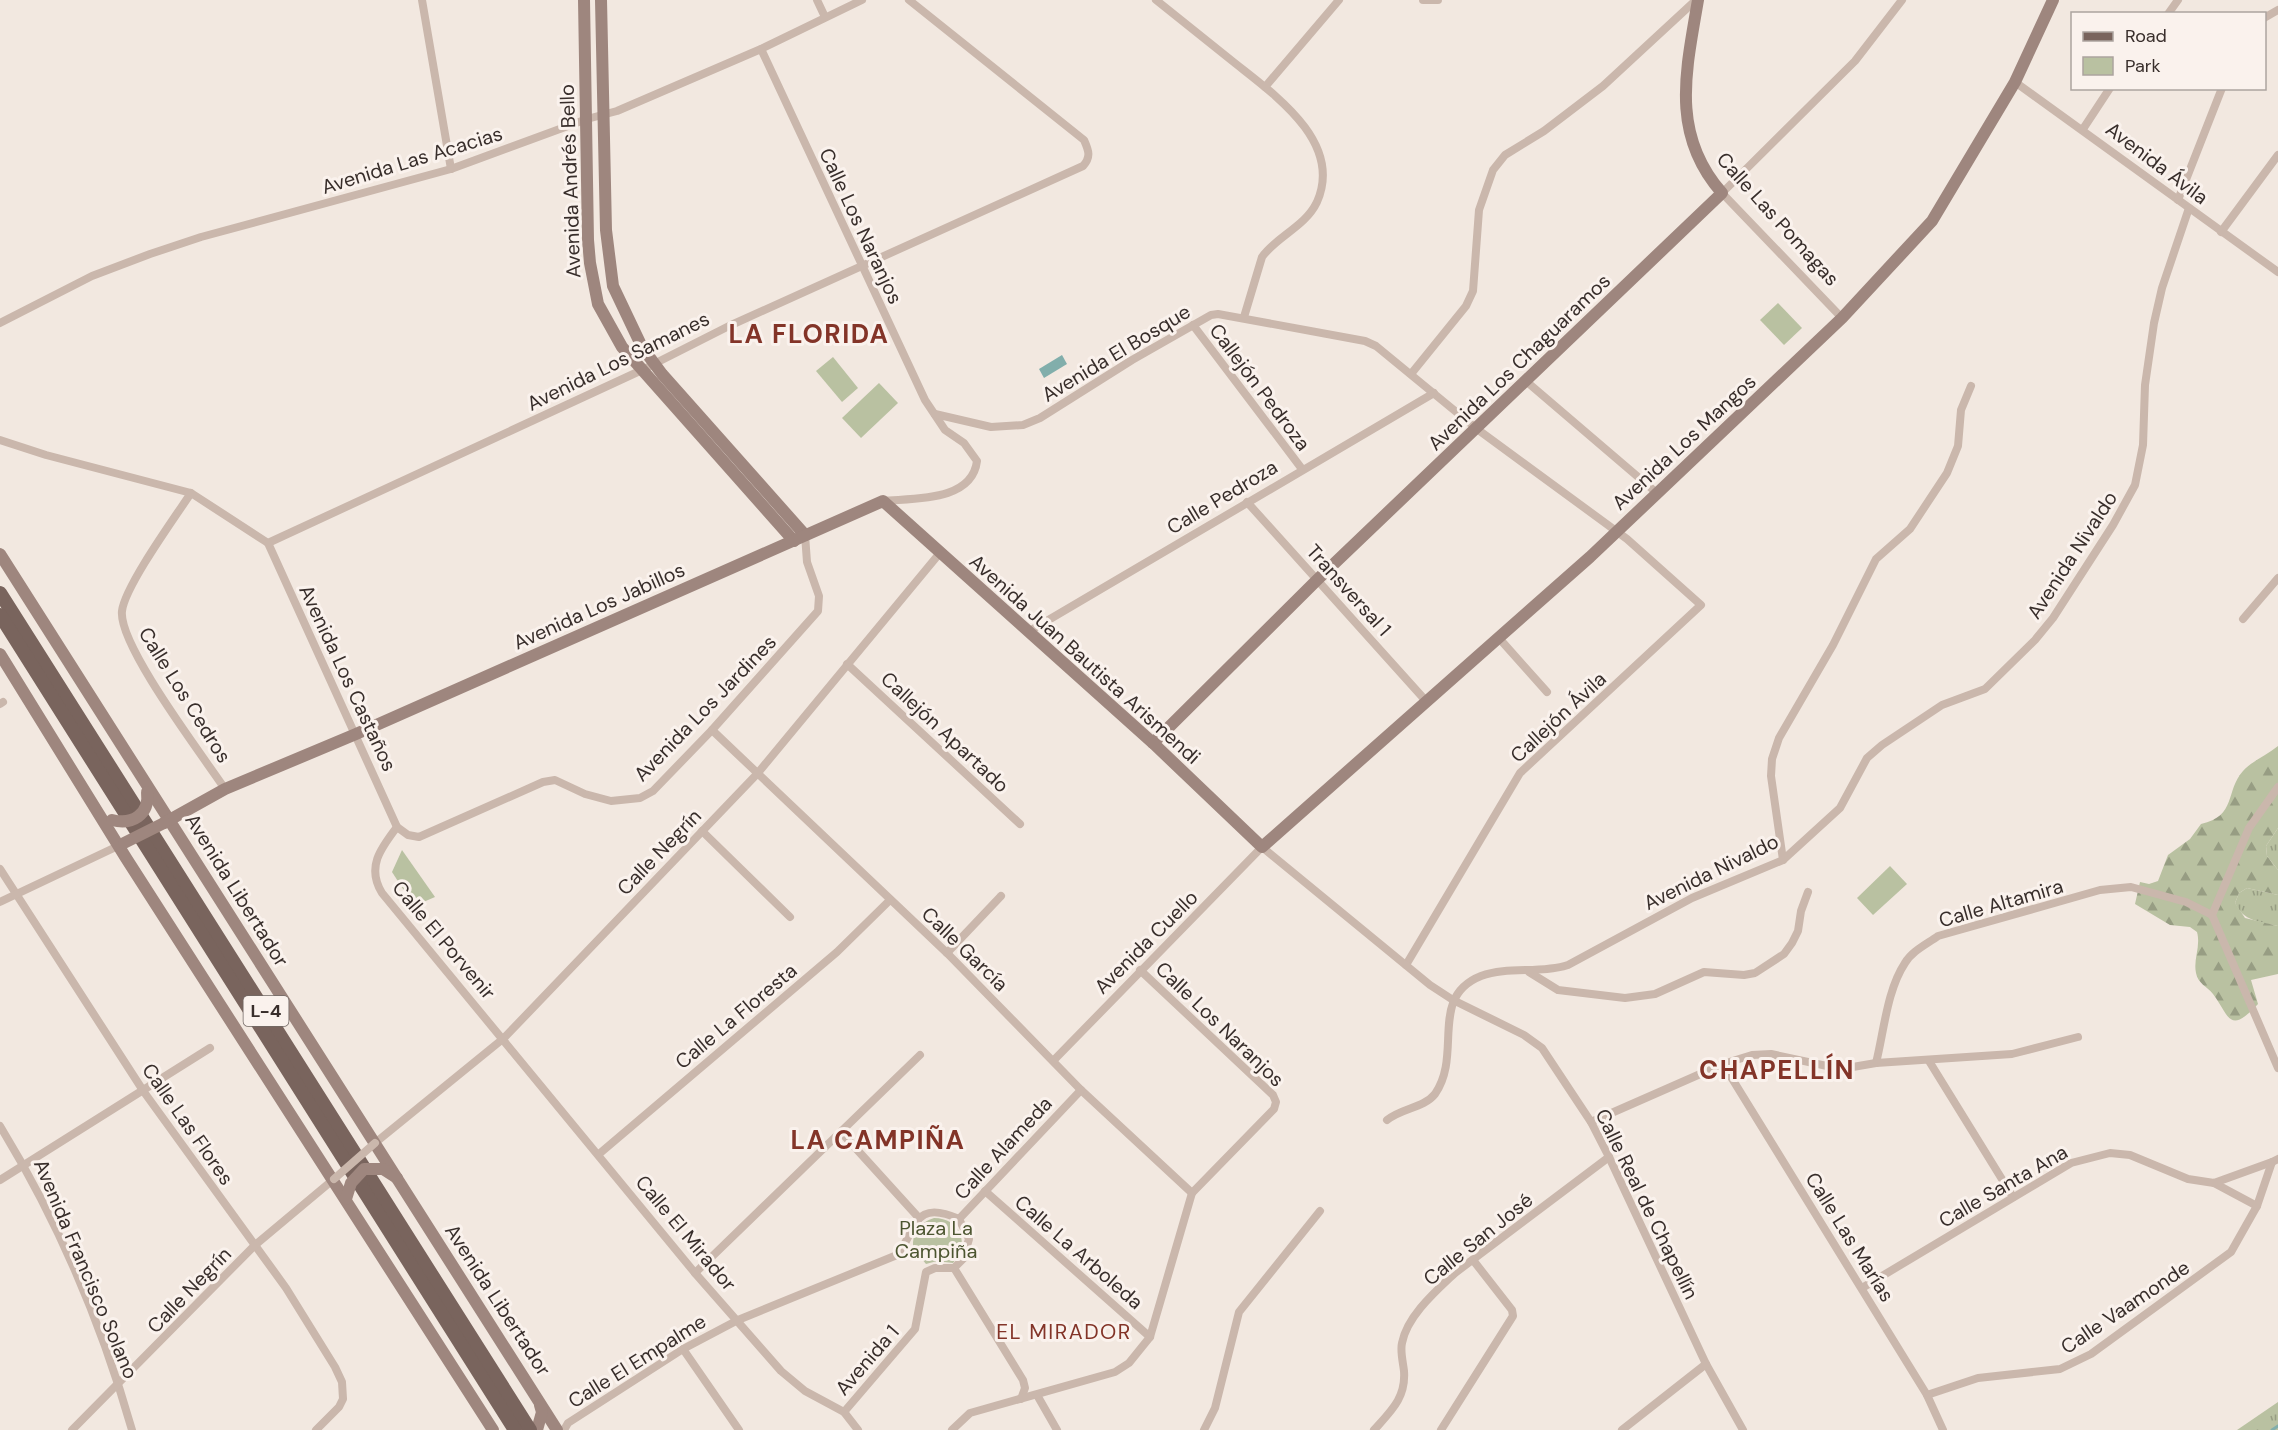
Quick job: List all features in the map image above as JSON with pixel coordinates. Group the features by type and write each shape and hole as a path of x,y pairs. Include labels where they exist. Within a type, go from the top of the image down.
{"main road":[{"name":"Avenida Libertador","path":"0,593 530,1430"},
{"name":"L-4","path":"0,615 514,1430"}],"street":[{"path":"422,0 451,169"},
{"name":"Avenida Andrés Bello","path":"584,0 588,240 593,284 598,304 628,355 799,538"},
{"name":"Avenida Andrés Bello","path":"601,0 606,231 613,286 642,347 654,364 799,538"},
{"path":"817,0 825,17"},
{"name":"Avenida Las Acacias","path":"0,323 92,276 150,254 201,237 451,169 587,119 603,116 761,49 862,0"},
{"name":"Avenida Los Samanes","path":"268,543 642,370 729,326 1070,174 1083,166 1088,159 1089,150 1084,140 909,0"},
{"path":"1156,0 1286,104 1314,142 1323,172 1316,203 1306,218 1268,248 1262,257 1244,317"},
{"path":"1423,0 1438,0"},
{"path":"1411,374 1466,306 1473,291 1479,210 1493,170 1505,155 1545,131 1603,86 1697,0"},
{"name":"Calle Las Pomagas","path":"1697,0 1687,67 1687,124 1698,160 1722,193 1842,318"},
{"name":"Avenida Los Chaguaramos","path":"1153,743 1317,580 1527,382 1856,61 1902,0"},
{"name":"Avenida Los Mangos","path":"1262,847 1658,494 1842,318 1932,221 2016,82 2053,0"},
{"path":"1265,87 1337,1"},
{"name":"Calle Los Naranjos","path":"761,49 861,268 925,400 935,414"},
{"name":"Avenida Ávila","path":"2016,82 2278,272"},
{"path":"2083,129 2109,90"},
{"path":"2178,200 2221,90"},
{"path":"2221,232 2278,155"},
{"name":"Avenida Nivaldo","path":"1453,999 1464,986 1484,975 1529,972 1568,965 1692,898 1783,860 1840,808 1868,758 1882,745 1942,705 1985,689 1995,681 2053,618 2127,502 2140,466 2145,385 2154,323 2162,288 2189,208"},
{"name":"Avenida El Bosque","path":"935,414 992,427 1023,425 1040,418 1193,325 1218,314 1365,341 1376,346 1478,429 1616,532 1701,605"},
{"name":"Callejón Pedroza","path":"1193,325 1302,469"},
{"path":"1527,382 1658,494"},
{"path":"1783,860 1771,776 1772,759 1779,738 1833,645 1876,559 1911,529 1947,473 1959,446 1961,410 1971,386"},
{"name":"Calle Pedroza","path":"1028,632 1434,393"},
{"name":"Avenida Los Jabillos","path":"121,844 167,822 225,789 356,734 883,501 945,495 965,483 976,470 977,461 972,451 945,430 935,414"},
{"path":"0,440 46,455 191,493 268,543"},
{"name":"Calle Los Cedros","path":"191,493 131,587 121,613 130,645 225,789"},
{"name":"Avenida Juan Bautista Arismendi","path":"883,501 939,554 1153,743 1262,847"},
{"name":"Transversal 1","path":"1247,502 1426,701"},
{"name":"Avenida Los Jardines","path":"397,827 408,835 419,837 428,835 543,782 555,780 600,799 626,801 640,798 653,791 712,730 818,611 819,596 799,538"},
{"name":"Avenida Los Castaños","path":"268,543 397,827"},
{"name":"Avenida Libertador","path":"0,554 167,822 557,1430"},
{"name":"Calle Negrín","path":"72,1430 254,1246 504,1038 757,774 939,554"},
{"path":"2243,619 2278,578"},
{"name":"Callejón Ávila","path":"1406,965 1521,773 1701,605"},
{"path":"1498,637 1547,692"},
{"name":"L-4","path":"0,654 493,1429"},
{"name":"Callejón Apartado","path":"847,664 1020,824"},
{"name":"Calle García","path":"712,730 947,953 1081,1090 1192,1194"},
{"name":"L-4","path":"99,812 112,820 126,822 138,817 147,807 146,786"},
{"path":"2278,787 2249,828 2212,915 2255,1020 2278,1068"},
{"name":"Calle El Porvenir","path":"397,827 377,856 374,867 377,885 504,1038"},
{"path":"702,831 790,917"},
{"path":"0,902 121,844"},
{"name":"Calle Real de Chapellín","path":"1262,847 1406,965 1453,999 1542,1048 1591,1122 1609,1156 1706,1364 1743,1430"},
{"name":"Avenida Cuello","path":"1054,1060 1262,847"},
{"name":"Calle Las Flores","path":"0,869 144,1092 286,1288 335,1367 342,1382 343,1399 339,1407 316,1430"},
{"name":"Calle Altamira","path":"1876,1063 1898,976 1906,961 1938,936 2100,890 2132,887 2175,898 2212,915"},
{"path":"1529,972 1558,990 1625,998 1654,994 1704,972 1744,975 1755,973 1784,954 1792,943 1798,931 1801,911 1808,892"},
{"path":"947,953 1001,896"},
{"name":"Calle La Floresta","path":"599,1154 837,952 890,900"},
{"name":"Calle Los Naranjos","path":"1140,970 1273,1095 1276,1102 1274,1109 1192,1194"},
{"path":"1387,1120 1396,1113 1427,1101 1439,1086 1448,1056 1453,999"},
{"path":"1591,1122 1723,1064 1752,1055 1770,1054 1840,1069 1876,1063 2012,1054 2078,1037"},
{"name":"Calle El Mirador","path":"504,1038 695,1272 780,1371 805,1391 844,1412 858,1430"},
{"path":"0,1180 25,1167 210,1048"},
{"path":"695,1272 920,1054"},
{"path":"1929,1061 2013,1197"},
{"name":"Calle Las Marías","path":"1723,1064 1927,1395 1943,1430"},
{"name":"Calle Alameda","path":"919,1218 938,1213 959,1219 1081,1090"},
{"name":"Avenida Francisco Solano","path":"0,1125 25,1167 67,1257 119,1385 132,1430"},
{"path":"841,1132 919,1218"},
{"name":"Calle Santa Ana","path":"1862,1288 2071,1163 2110,1153 2130,1155 2188,1179 2214,1183"},
{"name":"Calle San José","path":"1374,1430 1402,1395 1405,1385 1402,1344 1407,1328 1436,1291 1609,1156"},
{"path":"2214,1183 2275,1161"},
{"name":"Calle Vaamonde","path":"1927,1395 1978,1378 2060,1369 2091,1354 2232,1252 2257,1206 2275,1161"},
{"path":"346,1199 351,1183 364,1169 383,1169 397,1178"},
{"path":"2214,1183 2257,1206"},
{"name":"Calle La Arboleda","path":"985,1191 1150,1337"},
{"path":"952,1430 970,1413 1115,1372 1129,1364 1150,1337 1192,1194"},
{"path":"1204,1430 1215,1408 1239,1312 1320,1211"},
{"name":"Calle El Empalme","path":"564,1430 568,1423 683,1349 738,1320 897,1255 906,1244 913,1223 919,1218"},
{"path":"959,1219 969,1239 963,1260 954,1268 1023,1380 1025,1388 1021,1399"},
{"path":"1441,1430 1513,1316 1512,1310 1473,1260"},
{"name":"Avenida 1","path":"844,1412 915,1329 926,1272 935,1268 954,1268"},
{"path":"683,1349 739,1430"},
{"path":"1622,1430 1706,1364"},
{"path":"1037,1395 1058,1430"},
{"path":"537,1430 542,1412 539,1400"}],"green space":[{"path":"1778,303 1802,328 1784,345 1760,320"},
{"path":"833,357 858,388 842,402 816,371"},
{"path":"879,383 898,403 861,438 842,418"},
{"path":"2278,746 2278,828 2266,846 2267,856 2278,870 2278,895 2247,888 2239,893 2235,903 2245,918 2278,926 2278,974 2251,980 2258,1004 2236,1021 2227,1015 2213,994 2197,977 2195,968 2197,932 2190,927 2170,925 2135,904 2140,882 2149,884 2158,881 2168,855 2190,839 2201,824 2220,815 2229,802 2243,771"},
{"path":"2278,828 2278,870 2267,856 2266,846"},
{"path":"402,850 435,897 414,906 392,872"},
{"path":"1890,866 1907,884 1873,915 1857,898"},
{"path":"2247,888 2278,895 2278,926 2253,920 2238,909 2235,903 2239,893"},
{"name":"Plaza La Campiña","path":"934,1218 950,1222 960,1233 961,1248 953,1263 937,1261 926,1264 913,1248 915,1233 924,1223"},
{"path":"2278,1402 2278,1430 2237,1430"}],"water":[{"path":"1062,355 1067,364 1044,378 1039,369"}],"waterway":[{"path":"2272,1430 2278,1426"}],"district":[{"name":"LA FLORIDA","path":"809,334"},
{"name":"CHAPELLÍN","path":"1777,1070"},
{"name":"LA CAMPIÑA","path":"878,1140"},
{"name":"EL MIRADOR","path":"1064,1332"}]}
